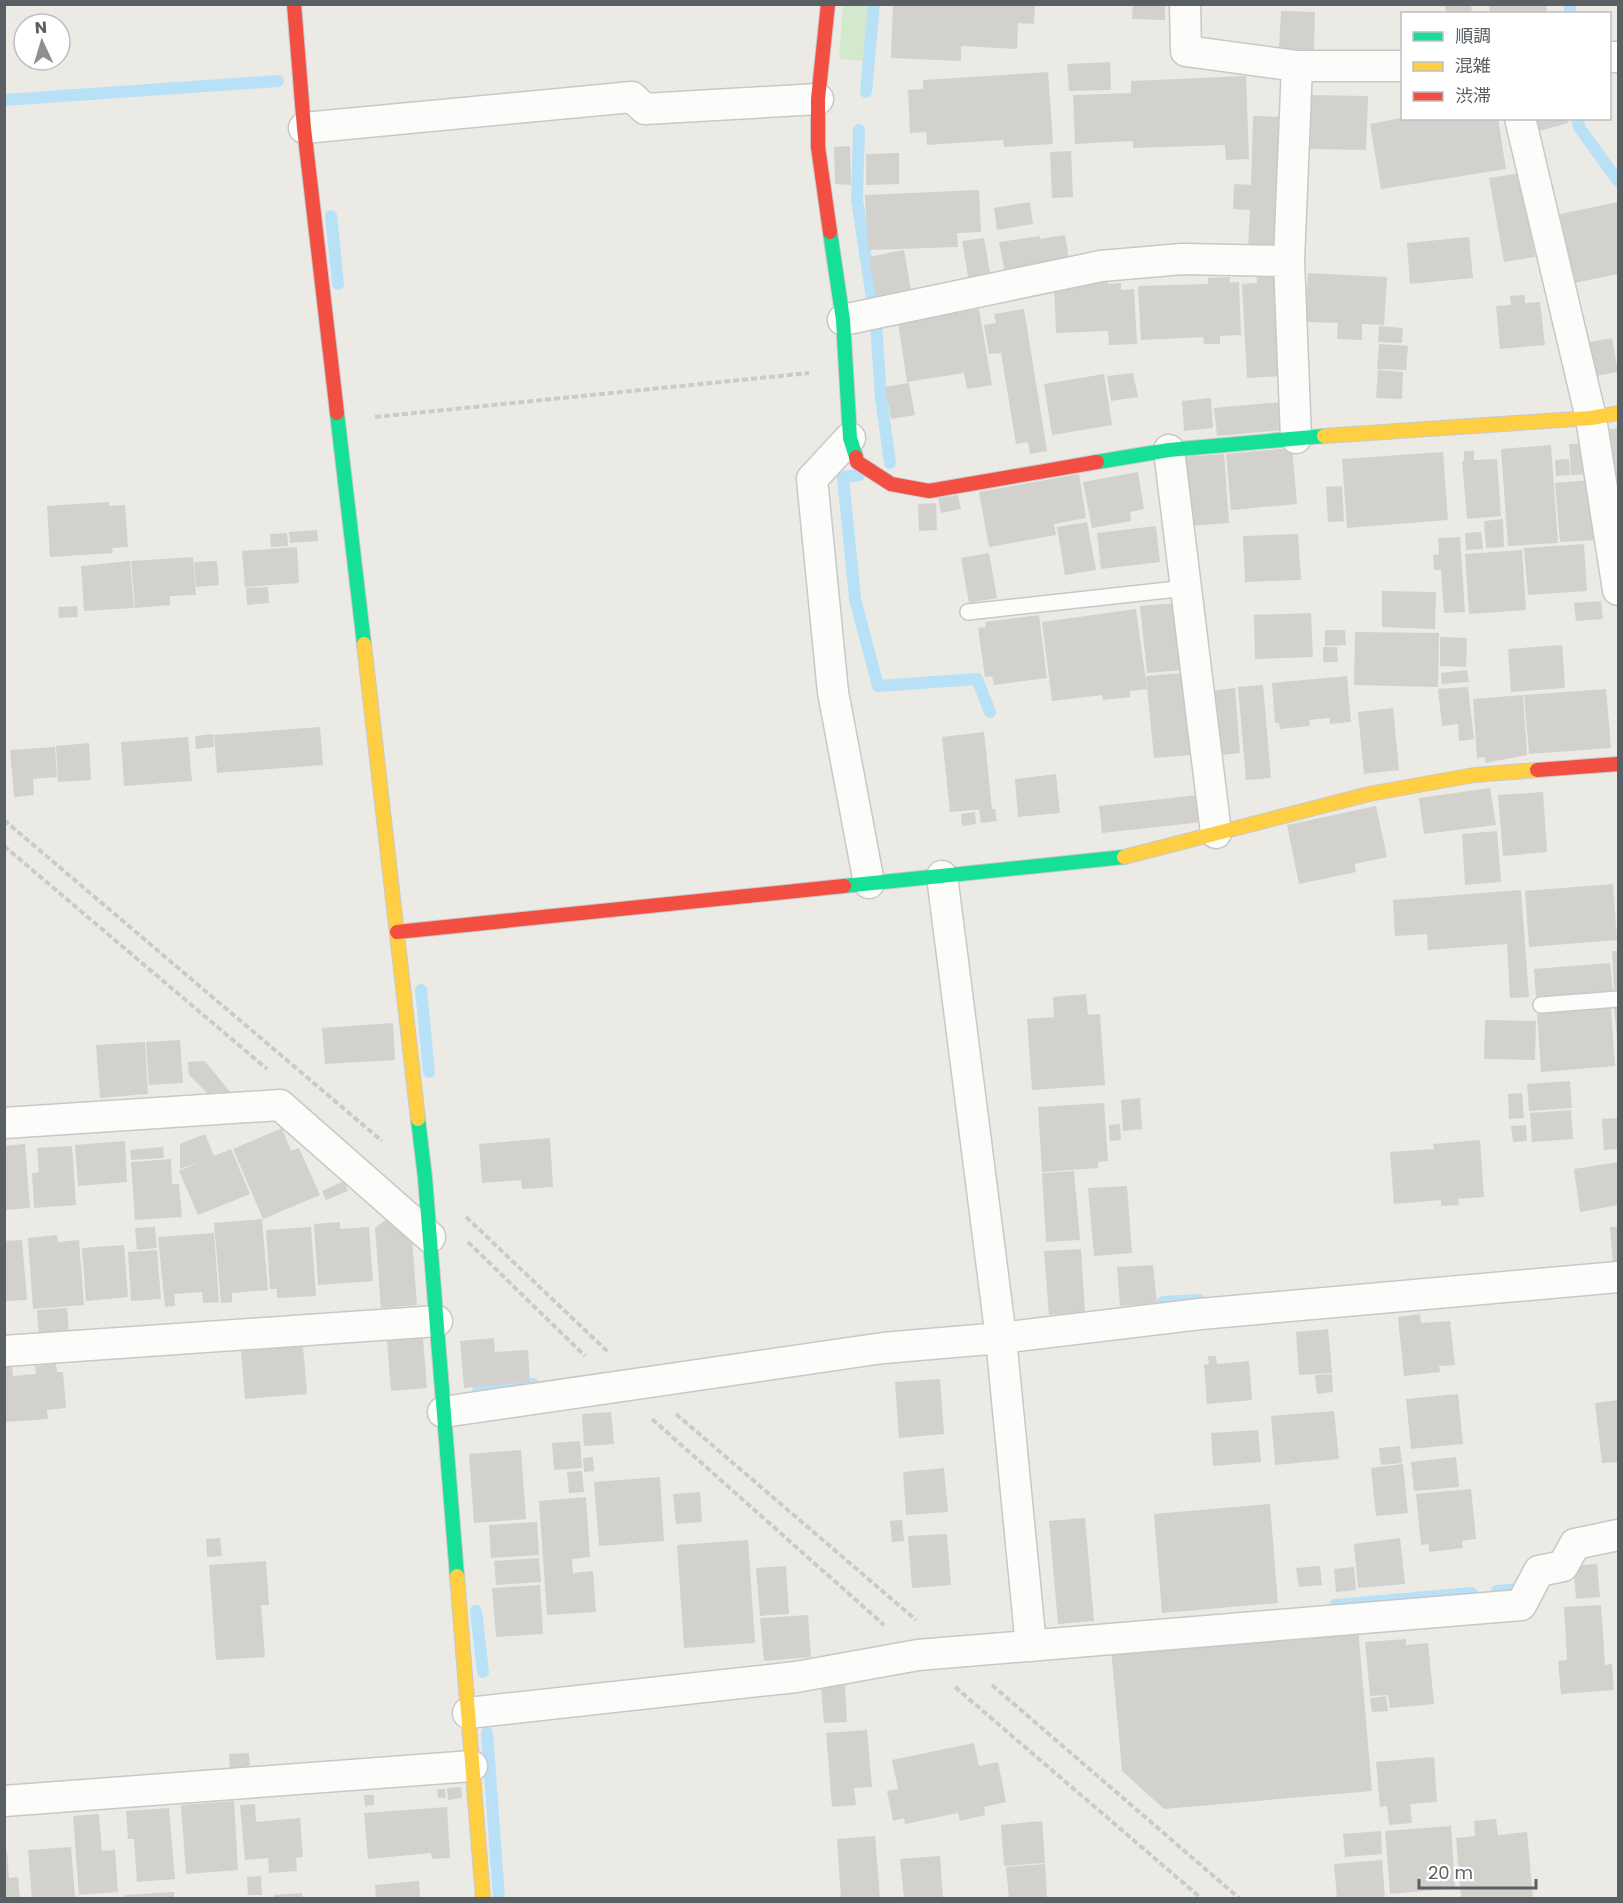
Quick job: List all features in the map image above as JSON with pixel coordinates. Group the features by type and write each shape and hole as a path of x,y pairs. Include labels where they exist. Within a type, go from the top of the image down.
{"street":[{"path":"294,4 304,128 425,1178 483,1899"},
{"path":"828,4 818,99 818,147 843,320 849,438 857,462 891,484 929,491 1169,450 1296,438 1605,416"},
{"path":"1185,4 1186,51 1297,66 1401,66"},
{"path":"1296,438 1289,261 1297,66"},
{"path":"304,128 632,97 645,109 818,99"},
{"path":"1521,120 1605,416 1618,590"},
{"path":"843,320 1101,266 1182,259 1289,261"},
{"path":"849,438 812,479 833,692 869,883"},
{"path":"1169,450 1216,833"},
{"path":"397,932 1127,857 1369,794 1474,775 1618,764"},
{"path":"942,876 1001,1338 1032,1646"},
{"path":"4,1123 280,1105 430,1237"},
{"path":"443,1412 883,1348 1001,1338 1200,1314 1618,1277"},
{"path":"4,1351 436,1321"},
{"path":"468,1713 796,1677 918,1655 1521,1605 1539,1571 1563,1566 1575,1544 1618,1535"},
{"path":"4,1801 472,1766"}],"lane":[{"path":"968,612 1186,588"},
{"path":"1541,1005 1618,999"}],"path":[{"path":"338,420 846,369"}],"green space":[{"path":"843,5 868,5 864,61 839,59"}],"building":[{"path":"893,4 1035,4 1034,24 1018,23 1017,49 961,46 961,61 891,58"},
{"path":"1133,4 1165,4 1165,20 1132,19"},
{"path":"1445,4 1471,4 1472,12 1446,12"},
{"path":"1489,4 1546,4 1547,12 1490,12"},
{"path":"1281,11 1315,12 1314,50 1279,49"},
{"path":"1110,62 1111,90 1069,91 1067,64"},
{"path":"1048,72 1053,144 1004,147 1003,140 927,145 926,132 910,133 908,90 923,89 923,80"},
{"path":"1246,76 1249,159 1226,160 1225,145 1133,148 1133,141 1075,144 1073,95 1131,93 1131,81"},
{"path":"1311,95 1368,96 1366,150 1310,149"},
{"path":"1253,116 1284,117 1280,252 1248,251 1250,210 1233,209 1234,184 1251,185"},
{"path":"1401,118 1401,120 1498,120 1506,169 1381,189 1370,124"},
{"path":"1529,120 1567,120 1568,123 1532,133"},
{"path":"850,146 851,185 835,184 834,147"},
{"path":"1071,151 1073,197 1052,198 1050,152"},
{"path":"899,153 899,184 866,185 866,154"},
{"path":"1520,173 1535,257 1504,262 1489,178"},
{"path":"979,190 981,232 957,233 958,247 868,250 865,195"},
{"path":"1030,202 1033,224 997,230 994,208"},
{"path":"1618,202 1618,274 1574,283 1560,214"},
{"path":"1065,235 1070,266 1006,278 999,242"},
{"path":"1469,237 1473,278 1410,284 1407,243"},
{"path":"984,238 992,284 970,288 962,241"},
{"path":"904,250 913,302 878,309 869,257"},
{"path":"1256,268 1278,268 1283,376 1247,378 1242,284 1257,283"},
{"path":"1308,273 1387,277 1384,325 1362,324 1362,340 1337,339 1338,323 1305,322"},
{"path":"1095,276 1108,276 1108,284 1121,283 1121,290 1134,289 1137,344 1109,345 1108,331 1056,333 1054,286 1095,284"},
{"path":"1230,277 1230,283 1239,282 1241,335 1220,336 1220,344 1204,344 1203,337 1141,340 1138,286 1208,284 1208,278"},
{"path":"1525,295 1525,303 1540,302 1545,345 1500,349 1496,306 1511,305 1510,296"},
{"path":"979,309 992,385 967,389 964,373 907,382 898,322"},
{"path":"1024,309 1047,451 1030,454 1028,442 1016,444 1001,353 989,354 984,325 996,323 994,314"},
{"path":"1379,326 1403,328 1402,343 1378,342"},
{"path":"1612,338 1618,372 1590,377 1585,343"},
{"path":"1379,344 1408,346 1406,370 1377,369"},
{"path":"1378,370 1403,372 1402,399 1376,398"},
{"path":"1133,373 1138,397 1111,401 1107,376"},
{"path":"1104,374 1112,425 1052,435 1044,384"},
{"path":"909,383 915,415 891,419 885,387"},
{"path":"1211,398 1213,428 1184,431 1182,401"},
{"path":"1281,402 1283,430 1217,436 1214,408"},
{"path":"1618,428 1618,488 1615,489 1607,430"},
{"path":"1588,443 1590,474 1571,475 1569,444"},
{"path":"1551,445 1558,543 1508,546 1501,449"},
{"path":"1292,448 1297,504 1231,510 1226,454"},
{"path":"1464,451 1474,451 1474,460 1497,459 1501,516 1467,519 1462,461 1464,461"},
{"path":"1443,452 1448,520 1347,528 1342,459"},
{"path":"1224,454 1229,523 1188,526 1182,457"},
{"path":"1569,459 1570,475 1556,476 1555,460"},
{"path":"1138,472 1144,509 1130,512 1131,521 1092,528 1083,482"},
{"path":"1079,474 1086,518 1054,524 1056,535 989,547 979,492"},
{"path":"1590,480 1595,540 1560,542 1555,483"},
{"path":"1342,486 1344,521 1328,522 1326,487"},
{"path":"958,495 961,509 941,513 938,498"},
{"path":"109,502 109,506 125,505 128,547 112,548 113,553 50,557 47,506"},
{"path":"936,503 937,530 919,531 918,504"},
{"path":"1503,519 1504,547 1486,548 1484,521"},
{"path":"1087,522 1096,570 1065,575 1057,527"},
{"path":"1156,526 1160,562 1101,569 1097,533"},
{"path":"317,530 318,541 290,543 289,532"},
{"path":"1481,532 1483,549 1466,550 1465,533"},
{"path":"287,533 288,546 271,547 270,534"},
{"path":"1298,534 1301,580 1245,582 1243,536"},
{"path":"1460,537 1465,612 1444,613 1441,570 1434,570 1433,555 1439,554 1438,538"},
{"path":"1584,544 1587,591 1528,595 1524,548"},
{"path":"297,547 299,583 245,587 242,551"},
{"path":"1522,550 1526,610 1469,614 1465,554"},
{"path":"989,553 997,598 969,603 961,558"},
{"path":"193,557 196,595 170,596 170,605 135,608 131,561"},
{"path":"130,561 134,608 84,611 81,566"},
{"path":"217,561 219,585 196,587 194,562"},
{"path":"268,587 269,603 247,605 246,588"},
{"path":"1382,591 1436,592 1435,629 1382,627"},
{"path":"1601,601 1603,619 1576,621 1574,603"},
{"path":"1176,603 1183,670 1147,673 1140,606"},
{"path":"77,606 78,617 59,618 58,607"},
{"path":"1136,609 1147,689 1130,691 1130,697 1103,700 1102,695 1052,701 1042,622"},
{"path":"1311,613 1313,657 1255,659 1254,615"},
{"path":"1039,615 1047,678 994,685 992,676 985,677 978,628 986,627 985,622"},
{"path":"1325,630 1345,630 1346,645 1325,646"},
{"path":"1355,632 1439,633 1438,687 1354,685"},
{"path":"1440,637 1467,638 1466,667 1440,666"},
{"path":"1562,645 1565,688 1511,692 1508,649"},
{"path":"1323,647 1337,647 1338,662 1323,662"},
{"path":"1467,670 1469,682 1442,684 1441,673"},
{"path":"1183,673 1191,755 1154,758 1146,676"},
{"path":"1347,676 1351,722 1330,724 1330,718 1309,720 1310,726 1280,729 1279,723 1275,723 1272,683"},
{"path":"1263,685 1271,778 1246,780 1238,687"},
{"path":"1468,687 1474,739 1459,741 1458,724 1442,726 1438,689"},
{"path":"1235,688 1240,753 1213,756 1208,691"},
{"path":"1606,689 1611,748 1529,754 1524,695"},
{"path":"1523,695 1527,755 1485,763 1485,757 1477,758 1473,699"},
{"path":"1393,708 1399,770 1364,774 1358,712"},
{"path":"320,727 323,765 217,773 214,735"},
{"path":"984,732 992,809 995,809 997,821 981,823 979,810 986,809 950,812 942,737"},
{"path":"213,734 214,747 196,749 195,736"},
{"path":"188,737 192,781 124,786 121,742"},
{"path":"89,743 91,780 58,782 56,746"},
{"path":"55,747 57,777 33,779 34,795 14,797 10,750"},
{"path":"1056,774 1060,813 1018,817 1015,779"},
{"path":"1490,788 1496,825 1424,834 1419,798"},
{"path":"1543,792 1547,852 1503,856 1498,795"},
{"path":"1199,795 1202,822 1102,833 1099,806"},
{"path":"1376,806 1387,857 1355,864 1356,872 1299,884 1287,825"},
{"path":"975,812 976,824 962,826 961,814"},
{"path":"1497,831 1501,882 1465,885 1462,834"},
{"path":"1613,884 1617,940 1529,947 1525,891"},
{"path":"1521,890 1529,997 1510,998 1507,944 1428,950 1427,934 1395,936 1393,900"},
{"path":"1612,951 1618,951 1618,991 1614,991"},
{"path":"1610,963 1613,992 1536,997 1534,969"},
{"path":"1086,994 1088,1015 1100,1014 1105,1085 1032,1090 1027,1019 1054,1017 1053,997"},
{"path":"1614,1007 1618,1007 1618,1037 1617,1037"},
{"path":"1611,1008 1615,1066 1541,1072 1537,1014"},
{"path":"1485,1020 1536,1021 1535,1060 1484,1059"},
{"path":"393,1023 395,1060 325,1064 322,1028"},
{"path":"180,1040 183,1083 149,1085 146,1042"},
{"path":"145,1042 148,1094 100,1098 96,1045"},
{"path":"205,1061 230,1092 207,1093 189,1075 188,1062"},
{"path":"1570,1081 1572,1108 1529,1111 1527,1084"},
{"path":"1522,1093 1524,1118 1509,1119 1508,1094"},
{"path":"1140,1098 1142,1129 1123,1131 1121,1100"},
{"path":"1104,1103 1108,1161 1098,1162 1098,1168 1042,1172 1038,1107"},
{"path":"1571,1110 1573,1139 1532,1142 1530,1113"},
{"path":"1618,1118 1618,1149 1604,1150 1602,1119"},
{"path":"1120,1124 1121,1140 1110,1141 1109,1125"},
{"path":"1526,1125 1527,1141 1513,1142 1511,1126"},
{"path":"282,1128 291,1151 299,1148 320,1195 263,1219 233,1149"},
{"path":"205,1134 214,1156 231,1149 250,1194 198,1215 179,1171 204,1160 180,1169 180,1144"},
{"path":"550,1138 553,1187 522,1189 521,1180 482,1183 479,1144"},
{"path":"1480,1140 1484,1197 1458,1199 1459,1205 1441,1206 1441,1200 1394,1204 1390,1152 1434,1149 1433,1144"},
{"path":"125,1141 127,1182 78,1186 75,1145"},
{"path":"25,1144 30,1208 4,1210 4,1146"},
{"path":"72,1146 76,1205 34,1208 32,1173 39,1172 37,1148"},
{"path":"163,1147 164,1158 131,1160 130,1150"},
{"path":"171,1159 172,1184 179,1184 182,1217 135,1220 131,1162"},
{"path":"1618,1162 1618,1205 1580,1212 1574,1169"},
{"path":"1074,1171 1080,1240 1046,1242 1042,1173"},
{"path":"344,1181 348,1191 326,1200 322,1191"},
{"path":"1127,1186 1132,1253 1094,1256 1088,1188"},
{"path":"388,1218 412,1239 417,1305 381,1308 375,1228"},
{"path":"262,1219 268,1290 232,1293 232,1302 221,1303 214,1223"},
{"path":"340,1222 340,1229 369,1227 373,1281 318,1285 314,1224"},
{"path":"155,1227 157,1248 137,1250 135,1228"},
{"path":"311,1227 316,1296 277,1298 277,1289 270,1289 266,1230"},
{"path":"1610,1227 1618,1227 1618,1262 1613,1263"},
{"path":"214,1233 219,1302 203,1303 202,1292 174,1294 175,1306 165,1307 158,1237"},
{"path":"57,1235 58,1242 79,1240 84,1305 33,1309 28,1238"},
{"path":"22,1240 27,1300 4,1301 4,1241"},
{"path":"124,1245 128,1297 86,1301 82,1248"},
{"path":"1081,1249 1085,1312 1049,1315 1044,1251"},
{"path":"157,1250 161,1299 131,1301 128,1252"},
{"path":"1153,1265 1157,1304 1120,1306 1117,1267"},
{"path":"67,1308 69,1334 39,1336 37,1310"},
{"path":"1420,1314 1421,1323 1450,1321 1455,1365 1439,1366 1440,1372 1404,1376 1398,1317"},
{"path":"1328,1329 1332,1373 1299,1375 1296,1332"},
{"path":"423,1338 427,1388 391,1391 387,1341"},
{"path":"494,1338 495,1352 528,1350 530,1382 464,1388 460,1341"},
{"path":"303,1346 307,1394 245,1399 241,1351"},
{"path":"1208,1356 1216,1356 1217,1364 1249,1361 1252,1400 1207,1404 1204,1365 1209,1364"},
{"path":"56,1364 57,1372 63,1372 66,1408 47,1410 48,1419 4,1422 4,1366 12,1365 13,1376 36,1374 35,1366"},
{"path":"1332,1374 1333,1392 1317,1394 1315,1375"},
{"path":"940,1379 944,1434 899,1438 895,1382"},
{"path":"1458,1394 1463,1444 1411,1449 1406,1399"},
{"path":"1618,1400 1618,1462 1602,1463 1595,1403"},
{"path":"1334,1411 1339,1459 1275,1465 1271,1416"},
{"path":"611,1412 614,1444 584,1446 582,1414"},
{"path":"1258,1430 1261,1462 1213,1466 1211,1433"},
{"path":"580,1441 582,1468 554,1470 552,1443"},
{"path":"1400,1446 1402,1463 1381,1465 1379,1448"},
{"path":"521,1450 526,1519 474,1523 469,1454"},
{"path":"593,1457 594,1471 584,1472 583,1458"},
{"path":"1456,1457 1459,1487 1414,1491 1411,1462"},
{"path":"1403,1464 1408,1513 1376,1516 1371,1468"},
{"path":"944,1468 948,1512 906,1515 903,1472"},
{"path":"582,1471 584,1492 569,1493 567,1472"},
{"path":"660,1477 664,1541 599,1546 594,1482"},
{"path":"1471,1489 1476,1539 1462,1541 1463,1548 1429,1552 1429,1544 1421,1545 1416,1494"},
{"path":"700,1492 702,1522 676,1524 673,1494"},
{"path":"586,1497 590,1557 572,1559 573,1573 593,1571 596,1612 547,1615 539,1501"},
{"path":"1270,1504 1278,1603 1162,1613 1154,1514"},
{"path":"1085,1518 1094,1621 1058,1624 1049,1521"},
{"path":"902,1520 904,1541 892,1542 890,1521"},
{"path":"537,1522 539,1555 491,1558 489,1525"},
{"path":"947,1534 951,1585 912,1588 908,1536"},
{"path":"220,1538 222,1556 207,1557 206,1539"},
{"path":"1400,1538 1405,1584 1358,1588 1354,1544"},
{"path":"748,1540 755,1643 684,1648 677,1545"},
{"path":"539,1558 541,1582 496,1585 494,1561"},
{"path":"266,1561 269,1605 261,1605 265,1657 216,1660 209,1565"},
{"path":"1597,1564 1600,1597 1576,1599 1574,1572 1582,1565"},
{"path":"786,1566 789,1614 760,1616 756,1568"},
{"path":"1320,1566 1322,1585 1299,1587 1296,1568"},
{"path":"1354,1567 1356,1590 1336,1592 1334,1569"},
{"path":"540,1585 543,1634 496,1637 492,1588"},
{"path":"1601,1605 1605,1665 1612,1664 1614,1690 1561,1694 1558,1661 1567,1660 1564,1607"},
{"path":"808,1615 811,1657 764,1661 760,1618"},
{"path":"1358,1627 1372,1791 1164,1809 1122,1771 1111,1648"},
{"path":"1406,1639 1406,1645 1428,1643 1434,1704 1390,1708 1388,1695 1370,1696 1365,1642"},
{"path":"845,1685 847,1722 824,1723 821,1687"},
{"path":"1386,1696 1388,1711 1372,1712 1370,1698"},
{"path":"867,1730 872,1787 854,1788 856,1805 832,1807 826,1733"},
{"path":"974,1743 979,1766 998,1762 1006,1802 984,1807 985,1815 960,1821 958,1813 905,1824 904,1818 893,1821 887,1791 898,1789 892,1760"},
{"path":"249,1753 250,1770 230,1771 229,1754"},
{"path":"1434,1757 1437,1802 1410,1804 1412,1823 1389,1825 1387,1806 1380,1807 1376,1762"},
{"path":"461,1787 462,1798 448,1800 447,1788"},
{"path":"437,1789 445,1789 446,1798 438,1798"},
{"path":"364,1795 374,1795 374,1805 365,1806"},
{"path":"234,1801 238,1870 186,1874 181,1805"},
{"path":"255,1804 256,1822 300,1818 303,1857 296,1858 297,1871 269,1873 268,1858 245,1860 240,1805"},
{"path":"447,1807 450,1858 432,1859 431,1853 368,1859 364,1813"},
{"path":"169,1808 175,1879 137,1882 134,1839 128,1839 126,1811"},
{"path":"99,1814 102,1851 115,1850 118,1892 79,1895 73,1816"},
{"path":"1496,1819 1498,1835 1527,1832 1533,1898 1461,1898 1456,1838 1475,1836 1474,1821"},
{"path":"1042,1821 1045,1863 1004,1866 1001,1825"},
{"path":"1451,1826 1455,1888 1390,1894 1385,1831"},
{"path":"1381,1831 1382,1854 1345,1857 1343,1834"},
{"path":"875,1836 880,1898 841,1898 837,1839"},
{"path":"71,1847 75,1897 32,1898 28,1850"},
{"path":"4,1851 7,1851 9,1878 18,1877 20,1898 4,1898"},
{"path":"940,1856 943,1898 904,1898 900,1859"},
{"path":"1382,1860 1385,1898 1337,1898 1334,1864"},
{"path":"1045,1864 1047,1898 1009,1898 1006,1867"},
{"path":"261,1876 262,1895 248,1895 247,1877"},
{"path":"419,1881 420,1898 376,1898 375,1885"},
{"path":"174,1892 174,1898 125,1898 125,1895"},
{"path":"302,1893 303,1898 274,1898 274,1895"}],"waterway":[{"path":"866,92 874,4"},
{"path":"1570,4 1570,12"},
{"path":"4,100 278,81"},
{"path":"1578,120 1579,127 1618,181"},
{"path":"859,130 857,200 873,305"},
{"path":"331,216 338,284"},
{"path":"876,324 881,398 890,463"},
{"path":"859,475 843,477 855,599 878,686 977,679 990,712"},
{"path":"421,990 429,1072"},
{"path":"1163,1302 1199,1300"},
{"path":"478,1391 533,1384"},
{"path":"1497,1591 1518,1589 1522,1580"},
{"path":"1335,1605 1472,1593"},
{"path":"476,1611 483,1672"},
{"path":"487,1733 499,1898"}],"traffic: fast":[{"path":"830,232 843,320 850,438 856,457"},
{"path":"337,413 364,644"},
{"path":"1097,462 1169,450 1324,436"},
{"path":"844,886 1124,857"},
{"path":"418,1119 425,1178 457,1576"}],"traffic: slow":[{"path":"1324,436 1591,418 1618,413"},
{"path":"364,644 418,1119"},
{"path":"1124,857 1369,794 1474,775 1537,770"},
{"path":"457,1576 483,1898"}],"traffic: jam":[{"path":"294,4 304,128 337,413"},
{"path":"828,4 818,99 818,147 830,232"},
{"path":"856,457 857,462 891,484 929,491 1097,462"},
{"path":"1537,770 1618,764"},
{"path":"397,932 844,886"}]}
